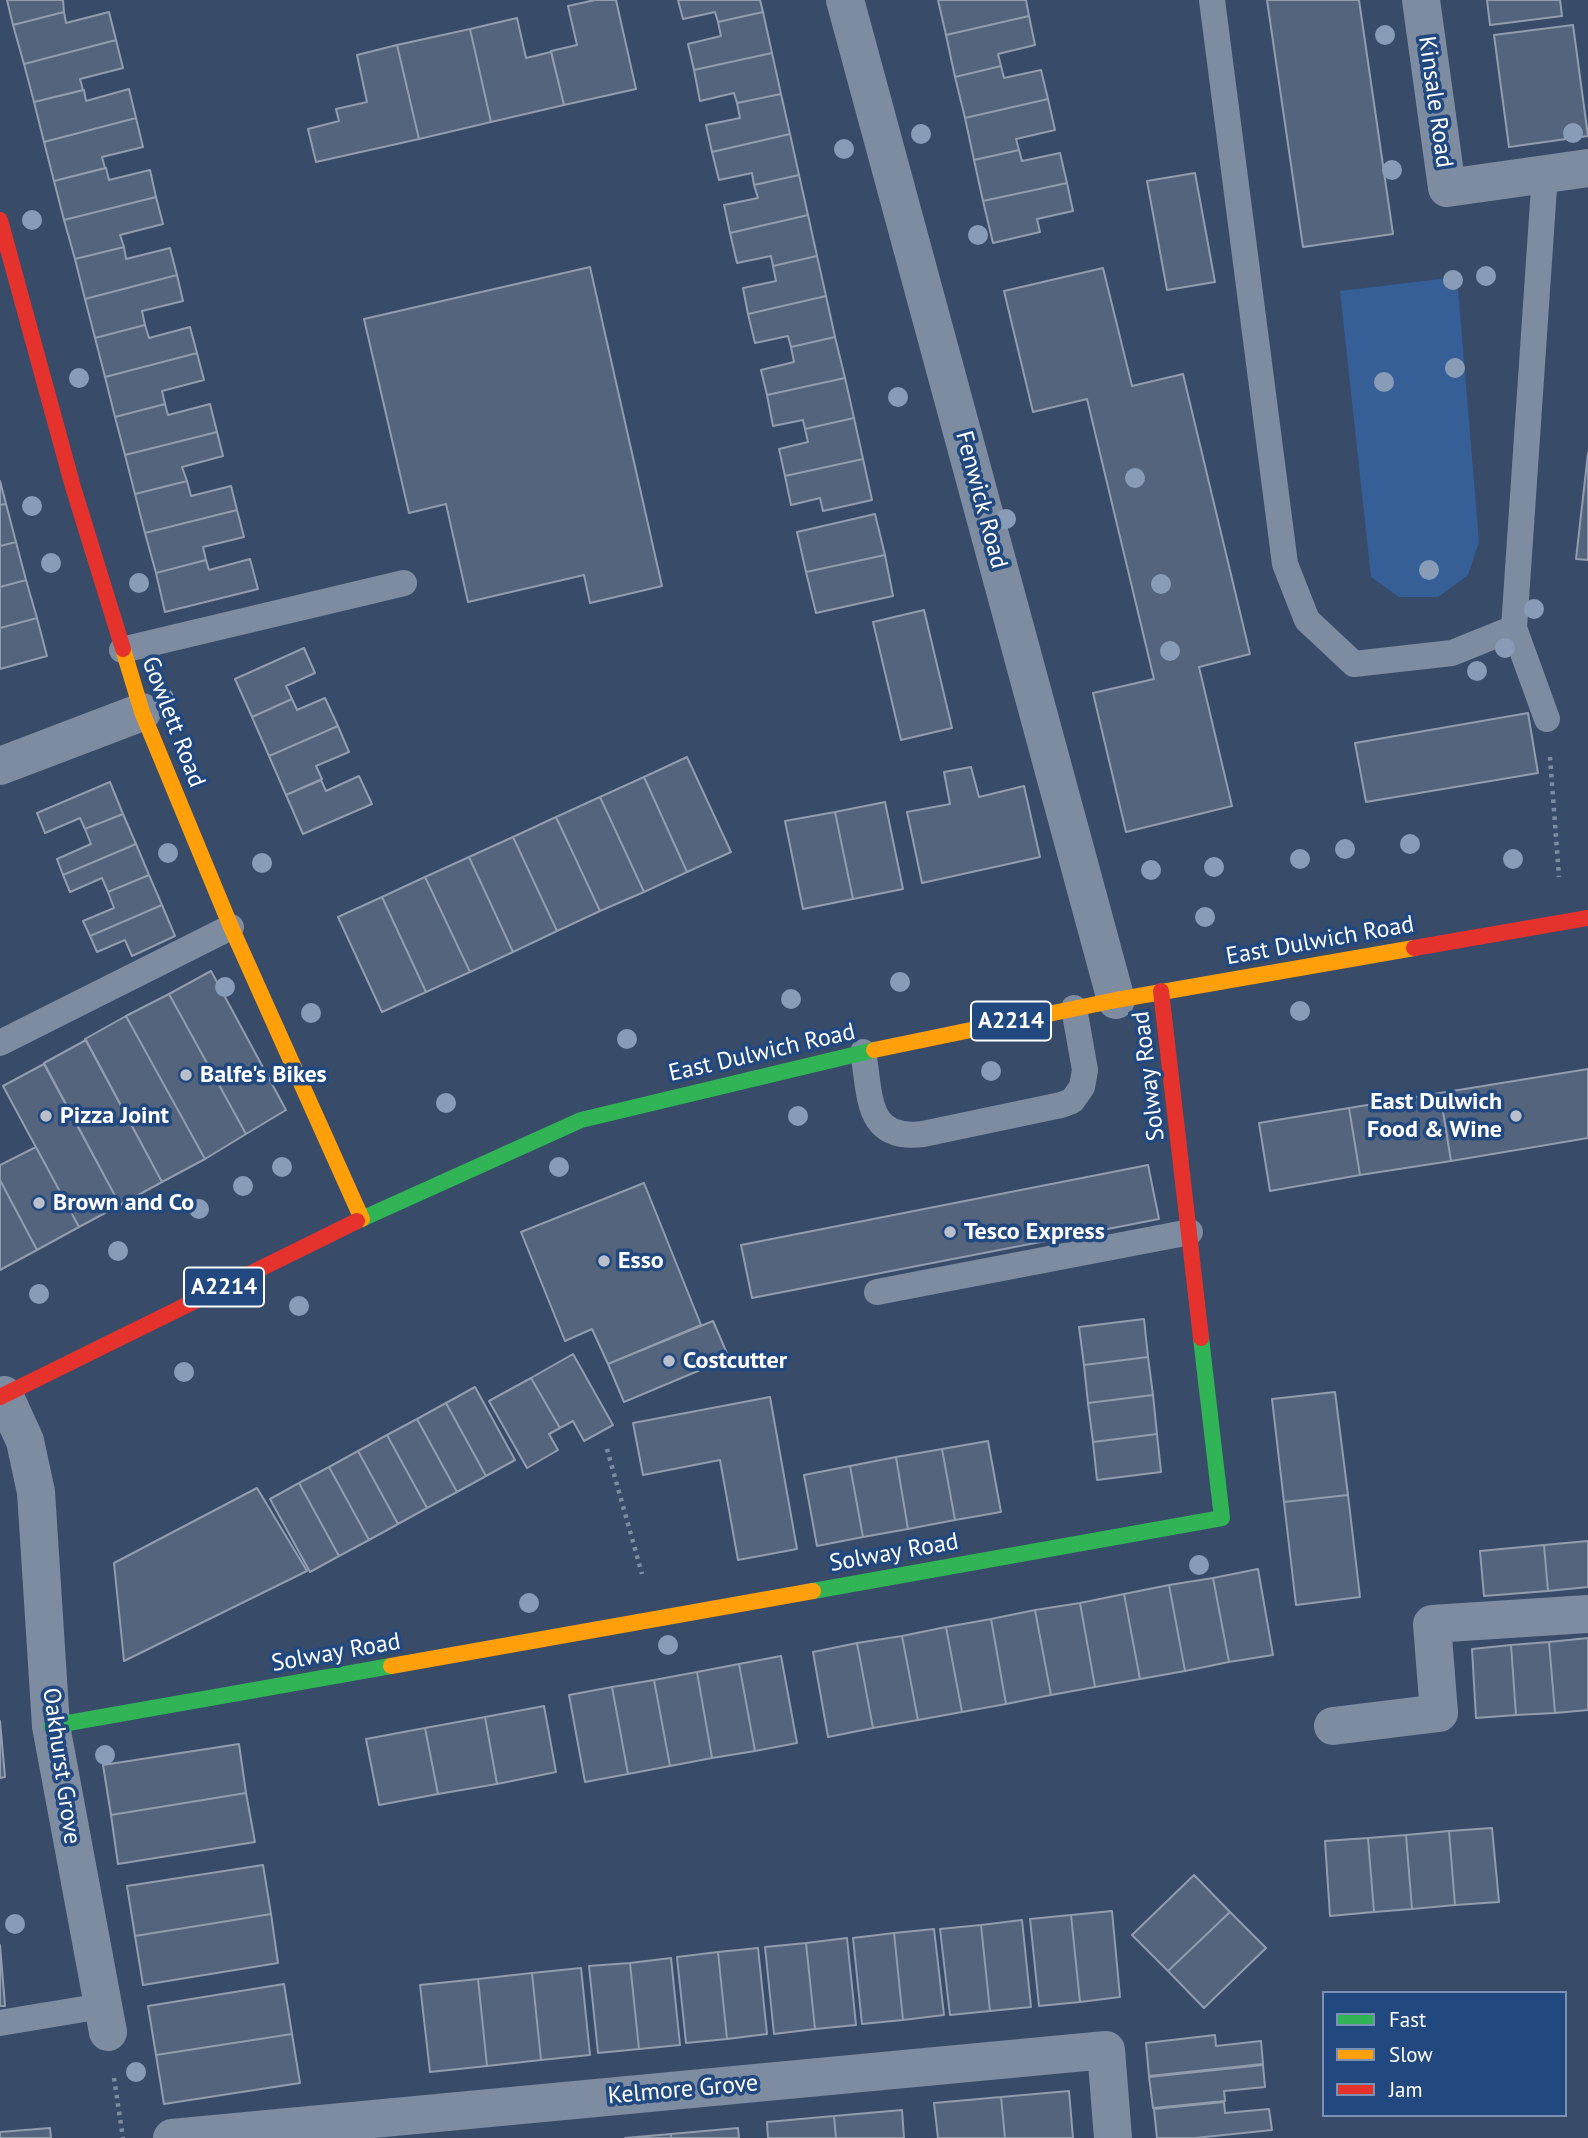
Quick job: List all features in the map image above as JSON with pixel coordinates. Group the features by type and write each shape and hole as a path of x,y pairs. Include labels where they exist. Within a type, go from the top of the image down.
{"street":[{"name":"Fenwick Road","path":"845,0 1116,1000"},
{"name":"Kinsale Road","path":"1421,0 1447,188 1588,168"},
{"name":"Gowlett Road","path":"0,220 142,712 231,927 362,1219"},
{"path":"0,766 142,712"},
{"name":"East Dulwich Road","path":"2,1396 362,1219 581,1120 863,1052 1074,1008 1588,918"},
{"name":"Solway Road","path":"51,1726 1222,1518 1161,991"},
{"name":"Oakhurst Grove","path":"2,1396 25,1441 36,1492 51,1726 105,2019"},
{"path":"1333,1726 1439,1713 1432,1624 1588,1614"},
{"name":"Kelmore Grove","path":"172,2138 1106,2050 1113,2138"}],"lane":[{"path":"1212,0 1285,564 1307,620 1354,664 1452,653 1514,628"},
{"path":"1545,173 1514,628 1547,719"},
{"path":"122,650 404,583"},
{"path":"0,1042 231,927"},
{"path":"863,1052 874,1113 879,1125 887,1131 909,1135 923,1134 1011,1116 1061,1105 1072,1101 1079,1093 1085,1070 1074,1008"},
{"path":"877,1292 1190,1232"},
{"path":"0,2023 105,2019"}],"path":[{"path":"1547,719 1562,923"},
{"path":"607,1449 655,1619"},
{"path":"105,2019 122,2138"}],"shaded area":[{"path":"1457,277 1479,542 1468,575 1438,597 1399,597 1371,577 1340,291"}],"building":[{"path":"7,0 63,0 64,12 13,25"},
{"path":"595,0 616,0 636,89 564,105 551,51 577,45 568,6"},
{"path":"678,0 760,0 763,12 718,22 715,12 683,19"},
{"path":"938,0 1026,0 1029,16 946,35"},
{"path":"1267,0 1359,0 1393,234 1303,247"},
{"path":"1487,0 1560,0 1562,16 1490,25"},
{"path":"64,12 66,23 109,12 116,40 24,64 13,25"},
{"path":"763,12 772,53 694,70 688,44 721,36 718,22"},
{"path":"1029,16 1035,45 998,54 1001,66 955,77 946,35"},
{"path":"517,18 526,58 551,52 564,105 491,122 470,29"},
{"path":"1573,25 1588,136 1509,147 1494,35"},
{"path":"470,29 491,122 419,139 397,45"},
{"path":"116,40 123,68 80,79 83,90 34,102 24,64"},
{"path":"397,45 419,139 316,162 308,129 339,121 336,109 367,102 357,55"},
{"path":"772,53 781,94 737,103 734,93 700,101 694,70"},
{"path":"1001,66 1004,78 1041,70 1048,99 965,118 955,77"},
{"path":"129,89 136,118 44,142 34,102 84,90 86,101"},
{"path":"781,94 790,134 712,152 706,125 740,118 737,103"},
{"path":"1048,99 1055,130 1016,139 1019,150 974,160 965,118"},
{"path":"136,118 143,147 102,157 105,168 54,181 44,142"},
{"path":"790,134 799,175 754,185 752,173 719,180 712,152"},
{"path":"1019,150 1022,161 1060,153 1067,183 983,201 974,160"},
{"path":"106,168 109,180 150,170 156,197 64,220 54,181"},
{"path":"1195,173 1215,282 1167,290 1147,181"},
{"path":"799,175 808,215 730,233 724,205 758,198 754,185"},
{"path":"1067,183 1073,211 1037,219 1040,232 993,243 983,201"},
{"path":"156,197 163,224 120,235 124,247 75,259 64,220"},
{"path":"808,215 817,256 773,266 771,256 737,263 730,233"},
{"path":"124,247 126,259 170,248 177,275 85,299 75,259"},
{"path":"817,256 826,296 748,314 743,288 776,281 773,266"},
{"path":"590,267 662,586 590,603 584,575 468,602 446,504 409,513 364,319"},
{"path":"1103,268 1132,386 1183,374 1250,654 1199,667 1232,806 1126,832 1093,693 1154,679 1087,399 1033,412 1004,291"},
{"path":"177,275 183,301 142,311 145,325 95,338 85,299"},
{"path":"826,296 835,337 791,347 788,336 755,343 748,314"},
{"path":"145,325 149,338 190,327 197,353 105,377 95,338"},
{"path":"835,337 845,378 767,395 761,370 794,362 791,347"},
{"path":"197,353 204,380 162,391 165,404 115,417 105,377"},
{"path":"845,378 854,418 805,429 803,420 773,426 767,395"},
{"path":"165,404 168,415 210,404 217,432 125,455 115,417"},
{"path":"854,418 863,459 785,476 779,449 808,442 805,429"},
{"path":"217,432 223,456 182,467 187,481 135,494 125,455"},
{"path":"1588,453 1588,560 1576,559"},
{"path":"863,459 872,500 823,511 820,498 791,505 785,476"},
{"path":"0,481 6,504 0,505"},
{"path":"187,481 191,496 231,486 237,510 145,533 135,494"},
{"path":"6,504 16,542 0,546 0,505"},
{"path":"237,510 244,537 203,547 206,560 156,573 145,533"},
{"path":"875,514 885,555 806,572 797,532"},
{"path":"16,542 26,580 0,587 0,546"},
{"path":"885,555 893,596 816,613 806,572"},
{"path":"250,559 258,589 165,612 156,573 206,560 209,570"},
{"path":"26,580 37,618 0,628 0,587"},
{"path":"924,610 952,728 901,740 873,622"},
{"path":"37,618 47,656 0,669 0,628"},
{"path":"304,648 315,673 286,686 292,699 252,717 235,679"},
{"path":"325,698 338,726 269,756 252,717 292,699 297,710"},
{"path":"1528,713 1538,773 1366,802 1355,743"},
{"path":"338,726 349,752 316,766 322,779 286,795 269,756"},
{"path":"687,757 731,852 687,872 644,777"},
{"path":"971,767 979,797 1024,786 1040,857 922,883 907,812 950,804 944,772"},
{"path":"359,776 372,804 303,834 286,795 321,780 326,791"},
{"path":"644,777 687,872 644,892 600,797"},
{"path":"110,782 123,814 85,829 80,818 45,833 37,813"},
{"path":"600,797 644,892 600,911 556,817"},
{"path":"885,802 903,889 853,899 835,812"},
{"path":"835,812 853,899 803,909 785,821"},
{"path":"123,814 136,844 63,875 57,859 91,844 85,829"},
{"path":"556,817 600,911 557,931 513,837"},
{"path":"513,837 557,931 513,952 469,857"},
{"path":"136,844 149,875 108,892 102,878 70,892 63,875"},
{"path":"469,857 513,952 470,972 425,877"},
{"path":"149,875 162,905 90,936 83,921 114,908 108,892"},
{"path":"425,877 470,972 426,992 382,897"},
{"path":"382,897 426,992 382,1012 338,917"},
{"path":"162,905 175,936 132,956 125,940 97,952 90,936"},
{"path":"211,971 286,1110 246,1134 169,994"},
{"name":"Balfe's Bikes","path":"169,994 246,1134 205,1159 126,1016"},
{"path":"126,1016 205,1159 162,1182 85,1039"},
{"path":"86,1040 162,1182 120,1205 44,1063"},
{"name":"Pizza Joint","path":"44,1064 120,1205 79,1227 3,1086"},
{"name":"East Dulwich Food & Wine","path":"1588,1069 1588,1138 1451,1161 1440,1093"},
{"path":"1440,1093 1451,1161 1360,1175 1349,1108"},
{"path":"1349,1108 1360,1175 1270,1191 1259,1123"},
{"name":"Brown and Co","path":"36,1147 79,1227 37,1250 0,1180 0,1165"},
{"name":"Tesco Express","path":"1148,1165 1159,1219 752,1298 741,1245"},
{"path":"0,1180 37,1250 0,1270"},
{"name":"Esso","path":"644,1183 701,1325 608,1364 592,1329 565,1341 521,1232"},
{"path":"1144,1319 1148,1357 1084,1365 1079,1327"},
{"name":"Costcutter","path":"713,1321 729,1358 624,1402 608,1364"},
{"path":"573,1354 613,1425 584,1441 573,1421 560,1428 531,1378"},
{"path":"1148,1357 1153,1395 1088,1403 1084,1365"},
{"path":"531,1378 560,1428 549,1434 558,1450 527,1468 489,1401"},
{"path":"475,1387 515,1460 486,1476 446,1403"},
{"path":"1335,1392 1348,1495 1284,1502 1272,1399"},
{"path":"1153,1395 1157,1434 1093,1442 1088,1403"},
{"path":"770,1397 797,1549 738,1560 720,1460 643,1475 633,1423"},
{"path":"446,1403 486,1476 457,1492 417,1419"},
{"path":"417,1419 457,1492 427,1508 387,1435"},
{"path":"1157,1434 1161,1472 1097,1480 1093,1442"},
{"path":"387,1435 427,1508 398,1524 358,1451"},
{"path":"988,1441 1001,1512 955,1520 942,1449"},
{"path":"942,1449 955,1520 908,1529 896,1457"},
{"path":"358,1451 398,1524 369,1540 329,1467"},
{"path":"896,1457 908,1529 863,1537 850,1466"},
{"path":"850,1466 863,1537 817,1546 804,1475"},
{"path":"329,1467 369,1540 339,1556 299,1483"},
{"path":"299,1483 339,1556 310,1572 270,1499"},
{"path":"257,1488 307,1571 124,1661 114,1563"},
{"path":"1348,1495 1360,1597 1296,1605 1284,1502"},
{"path":"1588,1541 1588,1587 1548,1591 1544,1545"},
{"path":"1544,1545 1548,1591 1484,1596 1480,1551"},
{"path":"1258,1569 1273,1655 1229,1662 1213,1578"},
{"path":"1213,1578 1229,1662 1185,1671 1169,1585"},
{"path":"1169,1585 1185,1671 1140,1679 1124,1594"},
{"path":"1124,1594 1140,1679 1095,1687 1080,1603"},
{"path":"1080,1603 1095,1687 1051,1695 1035,1610"},
{"path":"1035,1610 1051,1695 1006,1704 991,1619"},
{"path":"991,1619 1006,1704 962,1712 946,1627"},
{"path":"946,1627 962,1712 918,1720 902,1636"},
{"path":"902,1636 918,1720 873,1728 857,1643"},
{"path":"1588,1638 1588,1710 1555,1713 1549,1642"},
{"path":"1549,1642 1555,1713 1516,1715 1511,1645"},
{"path":"857,1643 873,1728 828,1737 813,1652"},
{"path":"1511,1645 1516,1715 1476,1718 1472,1649"},
{"path":"781,1656 797,1743 755,1751 739,1664"},
{"path":"739,1664 755,1751 712,1758 697,1672"},
{"path":"697,1672 712,1758 670,1766 654,1680"},
{"path":"654,1680 670,1766 628,1774 612,1687"},
{"path":"612,1687 628,1774 585,1782 569,1695"},
{"path":"544,1706 556,1772 497,1784 485,1717"},
{"path":"485,1717 497,1784 438,1794 425,1728"},
{"path":"0,1721 5,1777 0,1778"},
{"path":"425,1728 438,1794 379,1805 366,1739"},
{"path":"239,1744 246,1793 111,1815 103,1765"},
{"path":"246,1793 255,1842 118,1864 111,1815"},
{"path":"1492,1828 1499,1902 1455,1905 1449,1831"},
{"path":"1449,1831 1455,1905 1412,1909 1406,1835"},
{"path":"1406,1835 1412,1909 1374,1912 1368,1838"},
{"path":"1368,1838 1374,1912 1330,1916 1325,1841"},
{"path":"263,1865 271,1914 135,1936 127,1886"},
{"path":"1194,1875 1230,1912 1168,1971 1132,1935"},
{"path":"1112,1911 1120,1997 1080,2002 1071,1915"},
{"path":"1230,1912 1266,1948 1204,2008 1168,1971"},
{"path":"271,1914 278,1963 143,1985 135,1936"},
{"path":"1071,1915 1080,2002 1039,2006 1030,1919"},
{"path":"1022,1920 1031,2007 990,2011 981,1925"},
{"path":"981,1925 990,2011 950,2015 940,1929"},
{"path":"934,1929 944,2015 903,2020 894,1933"},
{"path":"894,1933 903,2020 862,2024 853,1938"},
{"path":"847,1938 856,2025 815,2029 806,1943"},
{"path":"806,1943 815,2029 774,2034 765,1947"},
{"path":"0,1945 5,2006 0,2006"},
{"path":"758,1948 767,2034 727,2039 718,1952"},
{"path":"718,1952 727,2039 686,2043 677,1957"},
{"path":"671,1958 680,2045 639,2049 630,1963"},
{"path":"630,1963 639,2049 598,2053 589,1966"},
{"path":"581,1968 590,2055 541,2060 532,1973"},
{"path":"532,1973 541,2060 487,2066 478,1979"},
{"path":"478,1979 487,2066 430,2072 420,1985"},
{"path":"284,1984 292,2034 156,2055 148,2006"},
{"path":"292,2034 300,2083 164,2104 156,2055"},
{"path":"1215,2035 1216,2046 1261,2041 1263,2064 1149,2076 1146,2043"},
{"path":"1263,2065 1265,2087 1224,2091 1225,2101 1153,2108 1149,2077"},
{"path":"1069,2091 1073,2138 1005,2138 1001,2097"},
{"path":"1001,2097 1005,2138 938,2138 934,2103"},
{"path":"1224,2102 1225,2113 1269,2109 1272,2130 1195,2138 1157,2138 1154,2109"},
{"path":"902,2110 904,2138 836,2138 834,2116"},
{"path":"834,2116 836,2138 768,2138 767,2122"},
{"path":"50,2128 51,2138 0,2138 0,2132"},
{"path":"738,2128 739,2138 671,2138 671,2134"},
{"path":"671,2134 671,2138 625,2138"}],"traffic: fast":[{"path":"357,1221 581,1120 874,1050"},
{"path":"813,1591 1222,1518 1201,1338"},
{"path":"51,1726 391,1666"}],"traffic: slow":[{"path":"123,649 142,712 231,927 362,1219"},
{"path":"874,1050 1116,1000 1414,948"},
{"path":"391,1666 813,1591"}],"traffic: jam":[{"path":"0,220 73,487 123,649"},
{"path":"1414,948 1588,918"},
{"path":"1161,991 1201,1338"},
{"path":"0,1397 357,1221"}],"place":[{"name":"Balfe's Bikes","path":"186,1075"},
{"name":"Pizza Joint","path":"46,1116"},
{"name":"East Dulwich Food & Wine","path":"1516,1116"},
{"name":"Brown and Co","path":"39,1203"},
{"name":"Tesco Express","path":"950,1232"},
{"name":"Esso","path":"604,1261"},
{"name":"Costcutter","path":"669,1361"}]}
